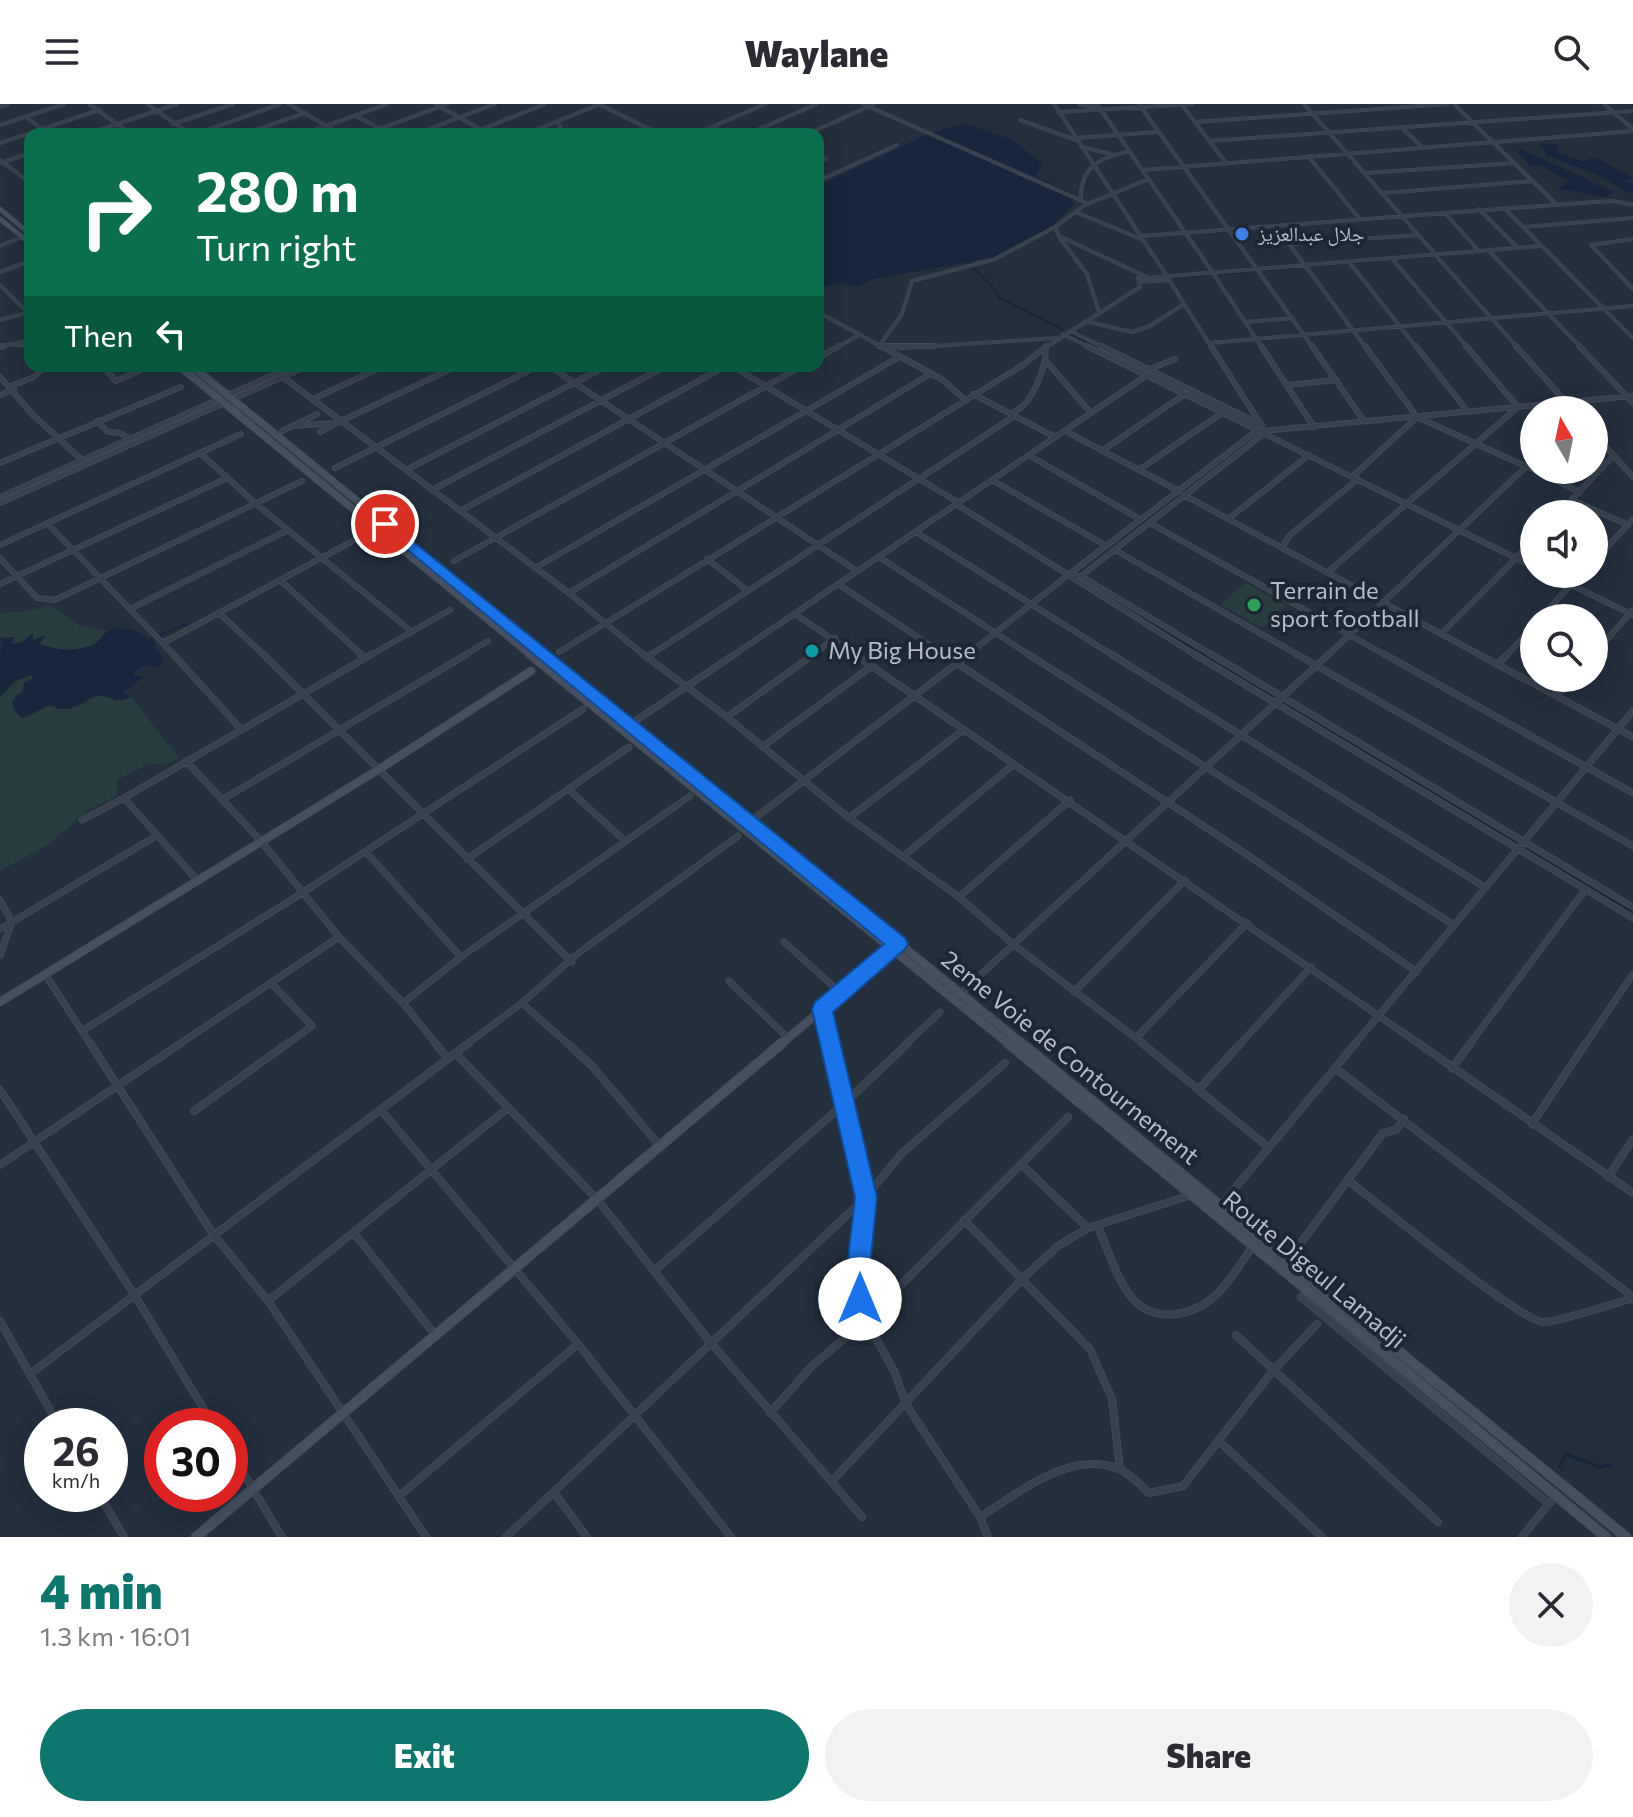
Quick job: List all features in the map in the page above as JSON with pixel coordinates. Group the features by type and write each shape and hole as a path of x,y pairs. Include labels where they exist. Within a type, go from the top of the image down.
{"main road":[{"path":"0,209 24,229"},
{"path":"1,220 23,237"},
{"path":"188,372 226,399"},
{"name":"2eme Voie de Contournement","path":"198,372 226,399 896,946 1626,1537"},
{"path":"0,1002 381,768 531,671"},
{"path":"196,1537 896,946"},
{"name":"Route Digeul Lamadji","path":"896,946 1552,1500 1606,1537"}],"street":[{"path":"0,107 8,104"},
{"path":"0,125 64,104"},
{"path":"89,104 123,128"},
{"path":"147,104 181,128"},
{"path":"105,128 177,104"},
{"path":"173,124 233,104"},
{"path":"210,128 280,104"},
{"path":"289,104 330,128"},
{"path":"320,128 387,104"},
{"path":"381,128 447,104"},
{"path":"432,128 495,104"},
{"path":"486,128 545,104"},
{"path":"541,128 598,104 648,128"},
{"path":"713,127 765,104"},
{"path":"761,128 817,104"},
{"path":"863,104 1090,205"},
{"path":"821,128 874,104"},
{"path":"1054,104 1167,277"},
{"path":"1079,104 1100,109"},
{"path":"1097,104 1314,427"},
{"path":"1182,104 1226,163"},
{"path":"1058,112 1193,104"},
{"path":"1304,104 1560,396"},
{"path":"1195,122 1448,104"},
{"path":"1454,104 1556,204"},
{"path":"1604,104 1633,130"},
{"path":"438,105 477,128"},
{"path":"1140,106 1231,229 1364,421"},
{"path":"45,128 99,110"},
{"path":"1209,141 1633,111"},
{"path":"261,128 305,113"},
{"path":"355,116 377,128"},
{"path":"25,117 41,128"},
{"path":"1020,120 1076,139 1158,132"},
{"path":"558,121 561,128"},
{"path":"1401,126 1422,147"},
{"path":"1143,170 1633,130"},
{"path":"0,143 24,135"},
{"path":"824,178 897,145"},
{"path":"1081,147 1116,154"},
{"path":"1081,201 1082,175 1093,163 1130,151"},
{"path":"1,162 24,155"},
{"path":"1308,156 1359,219"},
{"path":"1,162 24,179"},
{"path":"1365,173 1514,163"},
{"path":"879,346 902,314 912,281 923,275 986,262 1010,252 1075,212 1149,179"},
{"path":"1383,193 1533,181"},
{"path":"1075,212 1142,238 1504,207 1614,201 1633,205"},
{"path":"1504,207 1633,338"},
{"path":"1479,209 1515,250"},
{"path":"1444,212 1479,251"},
{"path":"1522,227 1633,218"},
{"path":"1275,225 1417,417 1520,463"},
{"path":"1055,227 1062,246 1078,259 1087,274 1099,312"},
{"path":"1289,244 1418,235"},
{"path":"1059,236 1149,278 1139,280"},
{"path":"0,246 23,237"},
{"path":"1633,239 1591,245 1633,289"},
{"path":"1626,240 1633,246"},
{"path":"1350,264 1540,246"},
{"path":"1139,280 1515,250"},
{"path":"1491,253 1630,396 1633,403"},
{"path":"1394,261 1518,407"},
{"path":"0,272 24,263"},
{"path":"1350,264 1468,413"},
{"path":"1139,280 1169,280 1262,430"},
{"path":"559,652 1023,365 1063,334 1140,287 1139,280"},
{"path":"0,285 24,307"},
{"path":"1080,325 1094,321 1119,333 1135,333 1184,304"},
{"path":"1210,343 1633,306"},
{"path":"0,320 24,313"},
{"path":"824,316 945,381 964,399"},
{"path":"1245,322 1294,318"},
{"path":"1069,331 1520,560"},
{"path":"1063,334 1262,430 1518,407"},
{"path":"824,355 860,335"},
{"path":"879,346 900,348 1057,338"},
{"path":"0,347 24,344"},
{"path":"647,657 1013,417 1014,412 1024,407 1046,361 1046,347"},
{"path":"535,568 899,357"},
{"path":"635,721 1030,456 1148,373 1175,359"},
{"path":"1046,361 1091,413"},
{"path":"0,395 38,372"},
{"path":"108,372 116,381 137,372"},
{"path":"276,372 569,593 603,624 804,778 849,818 905,855 959,897 1013,944 1136,1038 1269,1148"},
{"path":"280,375 284,372"},
{"path":"0,503 289,372"},
{"path":"313,399 371,372"},
{"path":"320,432 444,372"},
{"path":"335,468 526,372"},
{"path":"558,372 857,571"},
{"path":"406,470 596,372"},
{"path":"432,490 655,372"},
{"path":"459,512 717,372"},
{"path":"739,372 918,477 1068,575 1521,845 1633,907"},
{"path":"454,561 791,372"},
{"path":"569,593 930,374"},
{"path":"0,377 32,414 82,460"},
{"path":"1287,385 1337,380"},
{"path":"0,463 181,387"},
{"path":"973,394 1056,437"},
{"path":"1103,450 1185,394"},
{"path":"1608,398 1630,396"},
{"path":"0,497 226,399"},
{"path":"1328,572 1518,407"},
{"path":"1140,469 1223,412"},
{"path":"282,431 317,414"},
{"path":"1282,547 1290,535 1356,477 1417,417"},
{"path":"97,421 108,432 120,433 130,439"},
{"path":"292,426 339,422"},
{"path":"1081,576 1262,430"},
{"path":"1065,431 1633,737"},
{"path":"0,545 241,434"},
{"path":"1608,450 1633,477"},
{"path":"200,453 255,503 412,632"},
{"path":"1228,519 1310,454"},
{"path":"1030,456 1140,519"},
{"path":"1572,500 1613,456"},
{"path":"965,989 1243,735 1520,472"},
{"path":"0,584 227,478"},
{"path":"992,480 1105,545"},
{"path":"0,558 37,598 49,601 102,579 302,481"},
{"path":"1563,484 1580,492"},
{"path":"755,818 1033,604 1072,569 1140,519 1182,493"},
{"path":"1608,516 1628,525"},
{"path":"1608,546 1633,519"},
{"path":"1150,523 1633,793"},
{"path":"48,524 240,728"},
{"path":"130,609 288,530"},
{"path":"916,532 1486,888"},
{"path":"163,643 362,536"},
{"path":"1115,550 1633,846"},
{"path":"1441,633 1520,555"},
{"path":"879,557 1205,769 1454,925"},
{"path":"707,559 747,590"},
{"path":"1068,575 1081,576 1278,699"},
{"path":"281,581 364,657"},
{"path":"838,584 1168,802 1417,972"},
{"path":"1552,604 1566,588"},
{"path":"1579,588 1632,613 1608,639"},
{"path":"82,820 450,610"},
{"path":"219,613 305,692 572,962"},
{"path":"795,614 835,638 963,730 1070,800 1633,1193"},
{"path":"727,717 835,638"},
{"path":"1498,664 1520,640"},
{"path":"222,800 488,641"},
{"path":"762,747 873,665"},
{"path":"1557,696 1561,692"},
{"path":"82,1031 366,852 583,709"},
{"path":"1220,1206 1633,711"},
{"path":"849,818 963,730"},
{"path":"467,859 629,747"},
{"path":"186,761 261,841 339,937 403,1003 448,1059"},
{"path":"905,855 1014,764"},
{"path":"568,789 625,841"},
{"path":"403,1003 461,957 690,796"},
{"path":"124,798 197,880"},
{"path":"959,897 1070,800"},
{"path":"0,929 156,836"},
{"path":"30,1374 522,1003 572,962 576,955 738,836"},
{"path":"1521,845 1585,890 1633,918"},
{"path":"366,852 461,957"},
{"path":"1074,992 1185,880"},
{"path":"1452,1068 1585,890"},
{"path":"0,900 12,922 0,955"},
{"path":"1136,1038 1247,923"},
{"path":"0,1165 339,937"},
{"path":"784,942 841,993"},
{"path":"1199,1089 1311,967"},
{"path":"45,974 213,1234 268,1301 342,1416 426,1537"},
{"path":"1532,1124 1633,974"},
{"path":"729,981 788,1038"},
{"path":"194,1111 312,1026 271,983"},
{"path":"522,1003 592,1066 659,1145"},
{"path":"822,1009 866,1197 858,1277 866,1320 895,1373 906,1404 980,1517 988,1537"},
{"path":"654,1271 846,1102 940,1012"},
{"path":"455,1053 597,1199 711,1343 862,1517"},
{"path":"506,1537 866,1197 901,1154 1005,1063"},
{"path":"1335,1068 1633,1298"},
{"path":"0,1090 134,1294 203,1408"},
{"path":"268,1301 508,1108"},
{"path":"381,1110 517,1269 731,1537"},
{"path":"770,1413 812,1366 866,1320 1068,1117"},
{"path":"1287,1261 1383,1133 1396,1130 1404,1119"},
{"path":"1608,1177 1633,1139"},
{"path":"1022,1165 1087,1227"},
{"path":"1349,1181 1464,1271 1528,1316 1543,1322 1633,1298"},
{"path":"831,1482 1023,1278 1087,1227 1098,1227 1192,1195"},
{"path":"964,1220 1090,1349 1112,1399 1120,1469"},
{"path":"1098,1227 1130,1297 1146,1309 1165,1317 1188,1311 1212,1298 1253,1245"},
{"path":"354,1233 436,1336"},
{"path":"1301,1297 1552,1500 1522,1537"},
{"path":"0,1321 49,1408"},
{"path":"980,1517 1066,1467 1088,1463 1120,1469 1149,1493 1183,1486 1272,1372 1317,1324"},
{"path":"1236,1335 1272,1372 1438,1522"},
{"path":"398,1497 578,1344"},
{"path":"1220,1442 1322,1537"},
{"path":"248,1482 282,1537"},
{"path":"555,1494 587,1537"},
{"path":"109,1512 124,1537"}],"green space":[{"name":"Terrain de sport football","path":"1246,583 1287,606 1262,628 1220,604"},
{"path":"52,605 79,626 106,631 94,645 68,651 39,644 42,636 33,640 29,636 23,642 10,644 15,638 0,638 0,613 29,611"},
{"path":"27,675 33,677 22,692 14,696 28,718 46,706 74,707 97,696 119,700 131,697 179,758 163,765 149,763 117,780 117,795 87,811 49,844 0,871 0,697 15,681"}],"water":[{"path":"963,123 1013,140 1042,164 1036,176 1067,191 1074,204 1045,232 998,257 873,279 858,287 842,283 824,287 824,183 926,135"},
{"path":"1539,143 1558,145 1559,153 1585,162 1590,158 1600,160 1633,178 1623,181 1633,185 1633,195 1598,175 1548,156"},
{"path":"1521,149 1614,192 1606,197 1560,189 1558,187 1567,184 1567,180 1539,165 1531,166 1517,151"},
{"path":"184,623 189,625 172,630 156,640 155,648 162,656 162,663 156,668 146,664 134,672 134,675 144,677 123,692 131,697 114,700 105,696 94,697 65,709 50,705 22,718 13,709 12,701 22,692 24,683 32,679 32,675 15,681 0,697 0,650 3,648 0,638 15,637 11,644 22,642 33,633 33,640 46,635 39,644 72,650 86,648 119,627 124,630 129,628 149,639"}],"waterway":[{"path":"1399,259 1448,255"},
{"path":"967,261 996,291 997,296 1063,330"},
{"path":"1355,263 1380,261"},
{"path":"1312,266 1337,264"},
{"path":"1267,270 1299,267"},
{"path":"1220,274 1255,271"},
{"path":"1173,278 1207,275"},
{"path":"1070,334 1256,425"},
{"path":"241,392 286,372"},
{"path":"0,500 211,406"},
{"path":"1123,536 1258,433"},
{"path":"1106,596 1274,697"},
{"path":"1282,702 1518,843"},
{"path":"1524,846 1633,912"},
{"path":"1559,1467 1566,1454 1600,1467 1610,1465"}],"place":[{"name":"جلال عبدالعزيز","path":"1242,234"},
{"name":"Terrain de sport football","path":"1254,605"},
{"name":"My Big House","path":"812,651"}],"route":[{"path":"385,524 898,944 822,1009 866,1197 858,1277 860,1299"}]}
